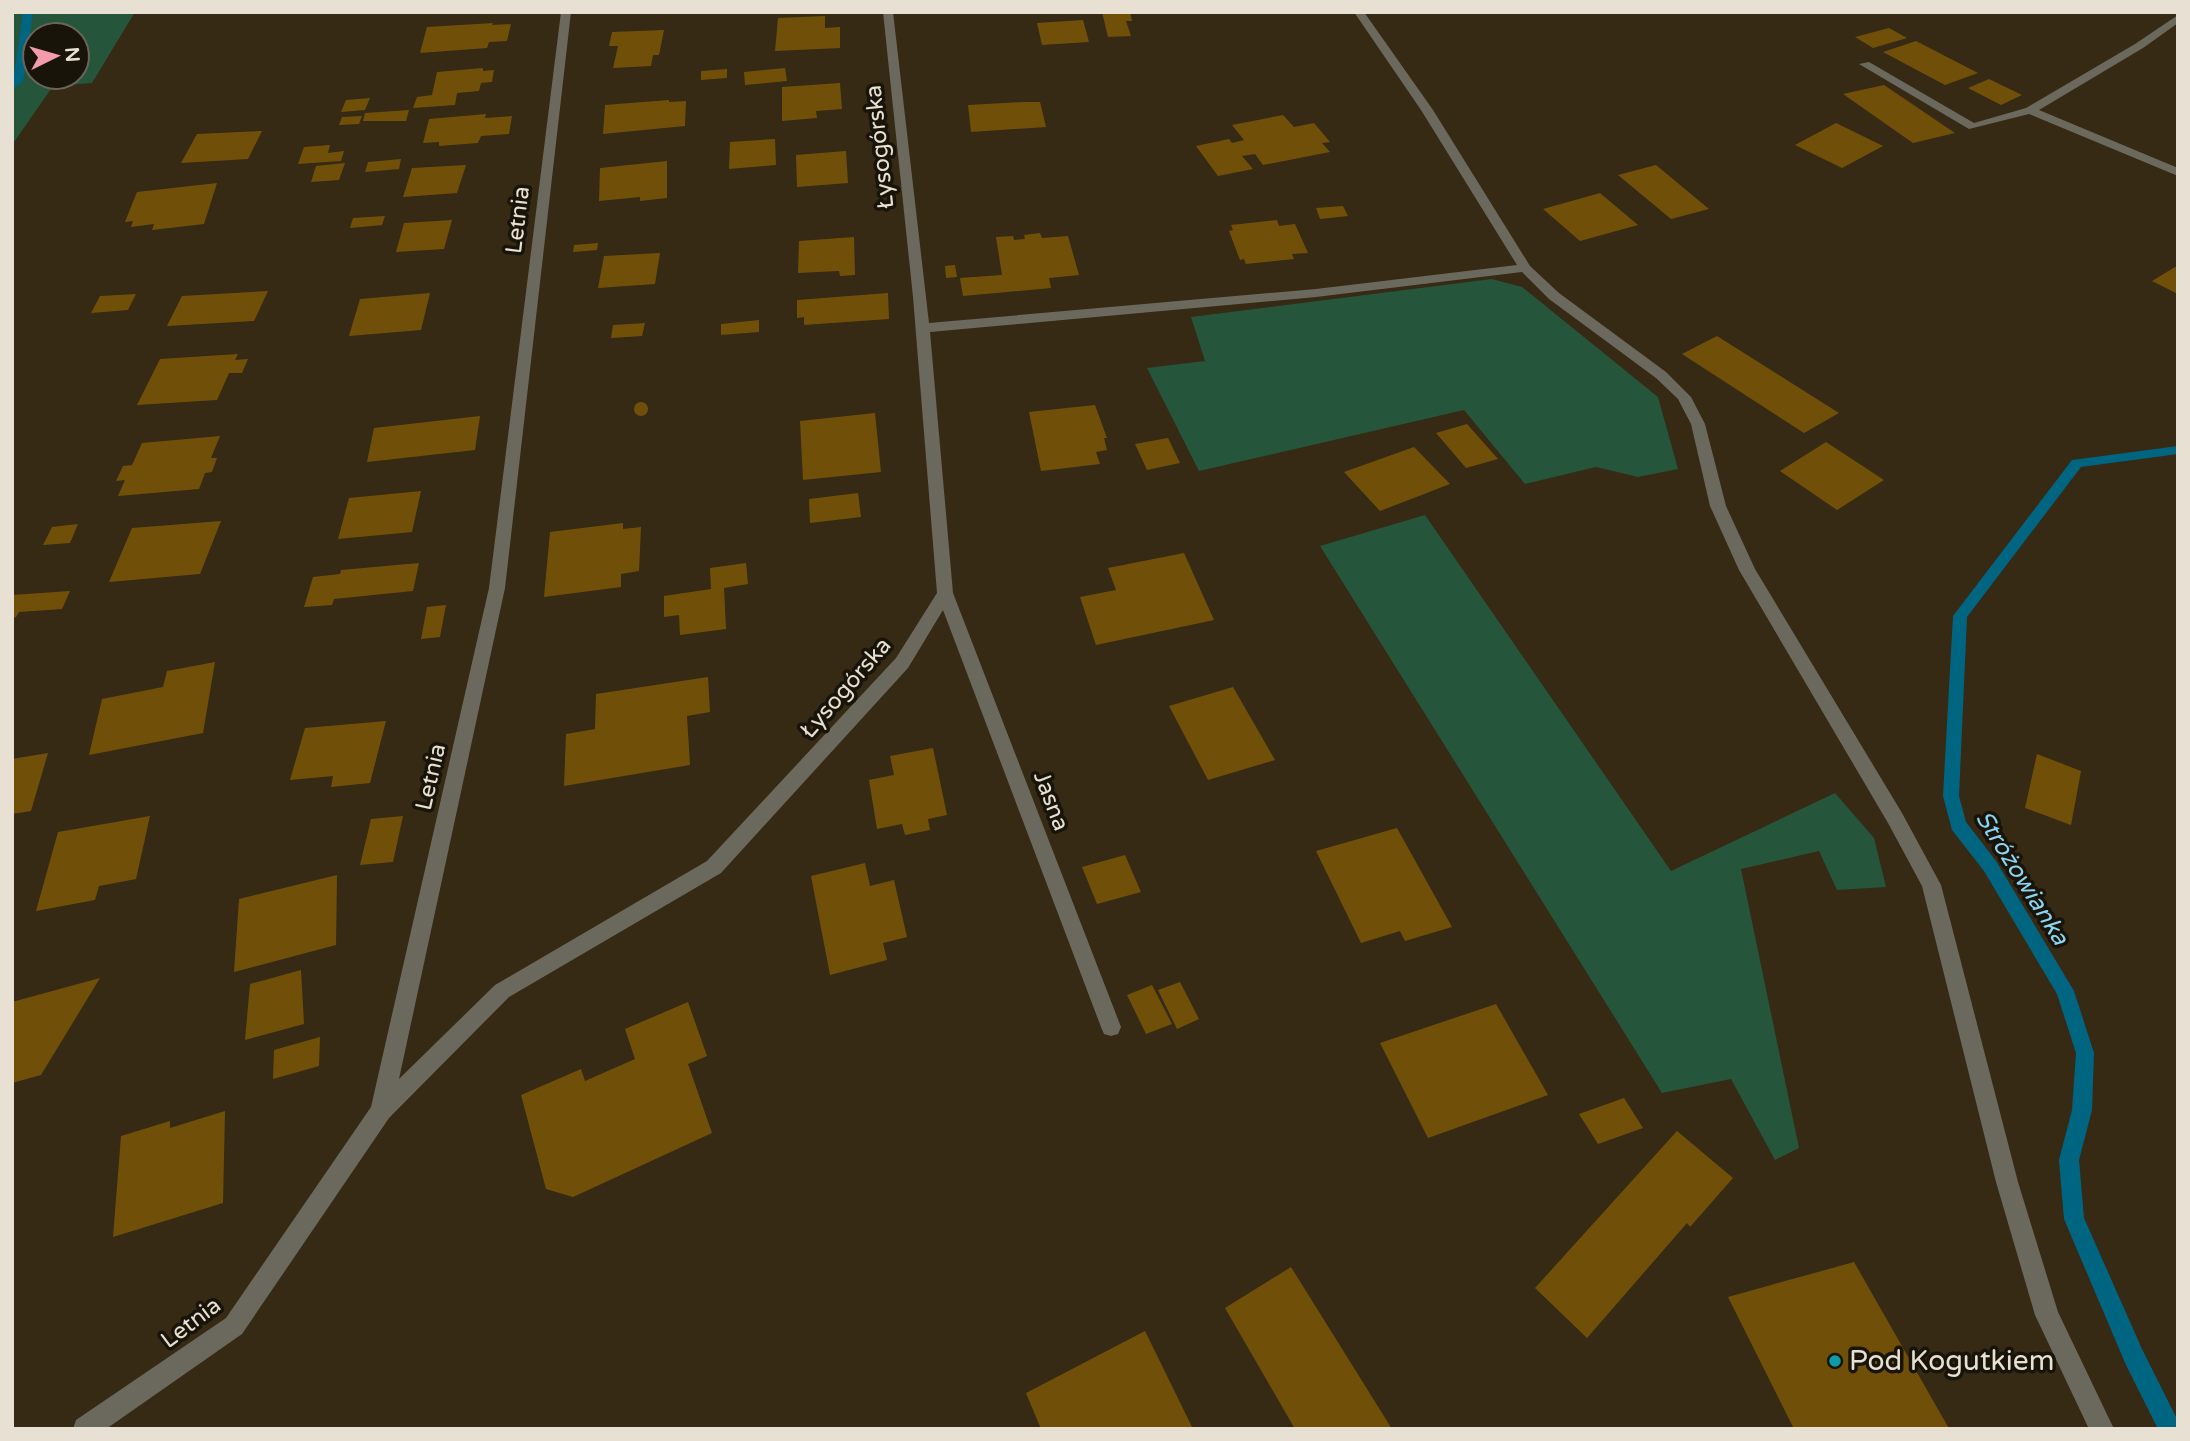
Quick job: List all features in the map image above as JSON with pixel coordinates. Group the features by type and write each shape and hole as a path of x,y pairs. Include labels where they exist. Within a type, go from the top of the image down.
{"street":[{"name":"Letnia","path":"85,1429 234,1326 381,1111 497,588 566,12"},
{"name":"Łysogórska","path":"381,1111 502,991 714,867 902,663 944,593 923,328 888,12"},
{"path":"1359,12 1427,110 1525,268 1554,296 1661,375 1684,397 1698,424 1718,506 1747,570 1895,818 1931,885 2007,1182 2043,1302 2102,1429"},
{"path":"1865,64 1973,127 2030,110 2139,46 2178,18"},
{"path":"2030,110 2178,172"},
{"path":"923,328 1302,295 1525,268"},
{"name":"Jasna","path":"944,593 1111,1027"}],"green space":[{"path":"12,12 135,12 92,83 91,21 21,21 21,91 50,91 12,145"},
{"path":"1492,279 1522,287 1658,397 1678,469 1638,477 1596,467 1525,484 1464,410 1199,471 1147,368 1205,361 1191,317"},
{"path":"1425,515 1671,871 1835,793 1874,838 1886,887 1837,890 1819,851 1741,869 1799,1148 1775,1160 1731,1079 1662,1093 1320,546"}],"building":[{"path":"1102,12 1130,12 1132,21 1126,21 1131,36 1108,37"},
{"path":"825,16 825,28 840,27 840,48 775,51 778,18"},
{"path":"1083,20 1089,42 1042,45 1037,23"},
{"path":"493,23 492,25 511,24 507,41 489,42 487,48 420,53 427,27"},
{"path":"1889,28 1907,38 1873,48 1855,37"},
{"path":"664,30 659,55 653,55 651,66 613,68 618,46 609,46 612,32"},
{"path":"1916,41 1978,73 1945,85 1883,52"},
{"path":"483,68 483,71 494,70 492,82 481,83 479,91 457,93 455,105 413,108 417,97 432,95 437,72"},
{"path":"785,68 787,81 745,85 744,72"},
{"path":"727,69 727,78 701,80 701,71"},
{"path":"1989,79 2022,95 2001,105 1968,88"},
{"path":"840,83 842,109 816,111 817,118 782,121 782,87"},
{"path":"1884,85 1955,133 1913,143 1843,94"},
{"path":"370,98 365,110 341,112 346,100"},
{"path":"686,101 685,126 603,134 605,105"},
{"path":"1040,102 1046,127 971,132 968,105"},
{"path":"409,110 406,121 363,121 365,113"},
{"path":"486,114 485,118 512,116 509,134 481,136 478,143 439,146 439,142 423,143 429,119"},
{"path":"1283,115 1294,127 1314,123 1330,142 1322,143 1330,152 1263,165 1255,154 1242,156 1253,169 1218,176 1196,146 1229,139 1232,143 1244,140 1232,125"},
{"path":"362,116 359,124 339,125 342,117"},
{"path":"1836,123 1883,146 1842,168 1795,145"},
{"path":"262,131 248,159 181,163 197,134"},
{"path":"775,139 776,165 729,169 730,142"},
{"path":"330,145 328,153 344,151 341,161 298,164 304,147"},
{"path":"846,151 848,183 797,187 796,155"},
{"path":"401,159 399,169 365,172 368,162"},
{"path":"667,161 667,198 640,201 640,197 599,201 600,168"},
{"path":"345,163 339,180 311,182 316,166"},
{"path":"466,165 457,193 403,197 412,168"},
{"path":"1656,165 1709,209 1671,219 1618,175"},
{"path":"217,183 204,224 152,230 154,224 131,227 133,221 125,222 137,192"},
{"path":"1600,193 1638,225 1580,241 1543,209"},
{"path":"1343,206 1348,216 1320,219 1316,208"},
{"path":"385,216 382,225 350,228 353,218"},
{"path":"452,220 444,249 396,252 404,223"},
{"path":"1277,220 1279,226 1295,224 1308,253 1292,254 1294,259 1246,264 1244,259 1240,260 1229,231 1233,230 1231,225"},
{"path":"1040,233 1042,238 1068,236 1079,275 1049,278 1051,288 963,296 960,278 1002,275 996,237 1013,236 1014,240 1025,239 1024,235"},
{"path":"854,237 855,275 840,276 839,271 798,273 799,241"},
{"path":"598,243 597,250 573,252 574,245"},
{"path":"660,253 655,284 598,288 604,256"},
{"path":"955,265 957,277 946,278 945,266"},
{"path":"2175,267 2178,268 2178,294 2152,281"},
{"path":"268,291 254,321 167,326 182,296"},
{"path":"430,293 421,330 349,336 360,299"},
{"path":"888,293 889,319 804,325 804,317 797,318 797,300"},
{"path":"136,294 128,310 91,313 100,296"},
{"path":"759,320 759,332 721,335 721,324"},
{"path":"645,323 642,336 611,338 613,325"},
{"path":"1717,336 1839,413 1804,433 1682,354"},
{"path":"238,354 235,360 248,359 242,373 229,373 217,400 137,405 160,359"},
{"path":"641,402 646,404 646,414 641,416 636,414 634,409 636,404"},
{"path":"1095,405 1107,438 1104,438 1107,450 1096,452 1100,464 1041,471 1029,412"},
{"path":"875,413 881,472 803,480 800,421"},
{"path":"480,416 475,450 367,462 374,428"},
{"path":"1467,424 1498,459 1466,468 1436,433"},
{"path":"220,436 211,458 217,458 212,472 205,473 199,489 118,496 125,480 116,481 123,466 132,465 142,443"},
{"path":"1168,438 1180,463 1147,470 1135,444"},
{"path":"1826,442 1884,480 1837,510 1780,471"},
{"path":"1414,447 1450,484 1380,511 1344,472"},
{"path":"421,491 412,532 338,539 349,498"},
{"path":"858,493 861,517 810,523 809,499"},
{"path":"221,521 200,574 109,582 132,528"},
{"path":"623,523 623,529 641,527 639,571 621,574 621,587 544,597 550,532"},
{"path":"78,524 70,543 43,545 52,527"},
{"path":"1184,553 1214,620 1096,645 1080,597 1116,590 1108,568"},
{"path":"419,563 413,591 334,599 332,605 304,607 313,577 340,574 341,570"},
{"path":"746,563 748,584 724,588 726,629 680,635 679,615 664,617 664,596 711,589 710,568"},
{"path":"70,591 62,609 19,612 12,618 12,595"},
{"path":"446,605 440,637 421,639 427,607"},
{"path":"215,662 203,733 89,755 102,699 163,687 167,671"},
{"path":"708,677 710,712 687,716 690,765 564,786 566,734 595,729 596,694"},
{"path":"1233,687 1275,760 1208,780 1169,706"},
{"path":"386,721 370,783 331,787 333,776 290,780 305,728"},
{"path":"933,748 947,815 928,819 930,830 905,835 902,824 877,829 869,780 894,775 890,756"},
{"path":"48,753 31,811 12,814 12,759"},
{"path":"2037,754 2081,771 2071,825 2025,808"},
{"path":"150,816 136,879 99,886 95,900 36,911 58,832"},
{"path":"403,816 393,862 360,865 371,819"},
{"path":"1397,828 1452,927 1405,941 1400,931 1361,943 1316,851"},
{"path":"1125,855 1141,892 1097,904 1082,867"},
{"path":"865,863 870,886 894,880 907,937 883,943 887,960 830,975 811,876"},
{"path":"337,875 336,945 234,972 239,899"},
{"path":"301,970 304,1024 245,1040 250,984"},
{"path":"100,978 41,1075 12,1083 12,1002"},
{"path":"1180,982 1199,1019 1177,1029 1158,990"},
{"path":"1152,985 1172,1024 1146,1034 1127,995"},
{"path":"688,1002 707,1056 688,1064 712,1133 573,1197 546,1189 521,1095 581,1069 585,1081 635,1059 625,1029"},
{"path":"1496,1004 1548,1095 1428,1138 1380,1043"},
{"path":"320,1037 319,1066 273,1079 274,1050"},
{"path":"1624,1098 1643,1128 1598,1144 1579,1114"},
{"path":"225,1111 223,1203 113,1237 121,1136 170,1121 170,1128"},
{"path":"1677,1131 1733,1178 1690,1227 1687,1223 1587,1338 1535,1288"},
{"name":"Pod Kogutkiem","path":"1854,1262 1950,1429 1794,1429 1728,1297"},
{"path":"1291,1267 1392,1429 1295,1429 1225,1308"},
{"path":"1145,1331 1193,1429 1041,1429 1026,1393"}],"waterway":[{"path":"12,86 18,82 28,12"},
{"name":"Stróżowianka","path":"2170,1429 2134,1357 2074,1219 2069,1160 2082,1110 2085,1053 2065,991 1990,866 1958,825 1951,796 1960,616 2077,463 2178,450"}],"place":[{"name":"Pod Kogutkiem","path":"1835,1361"}]}
